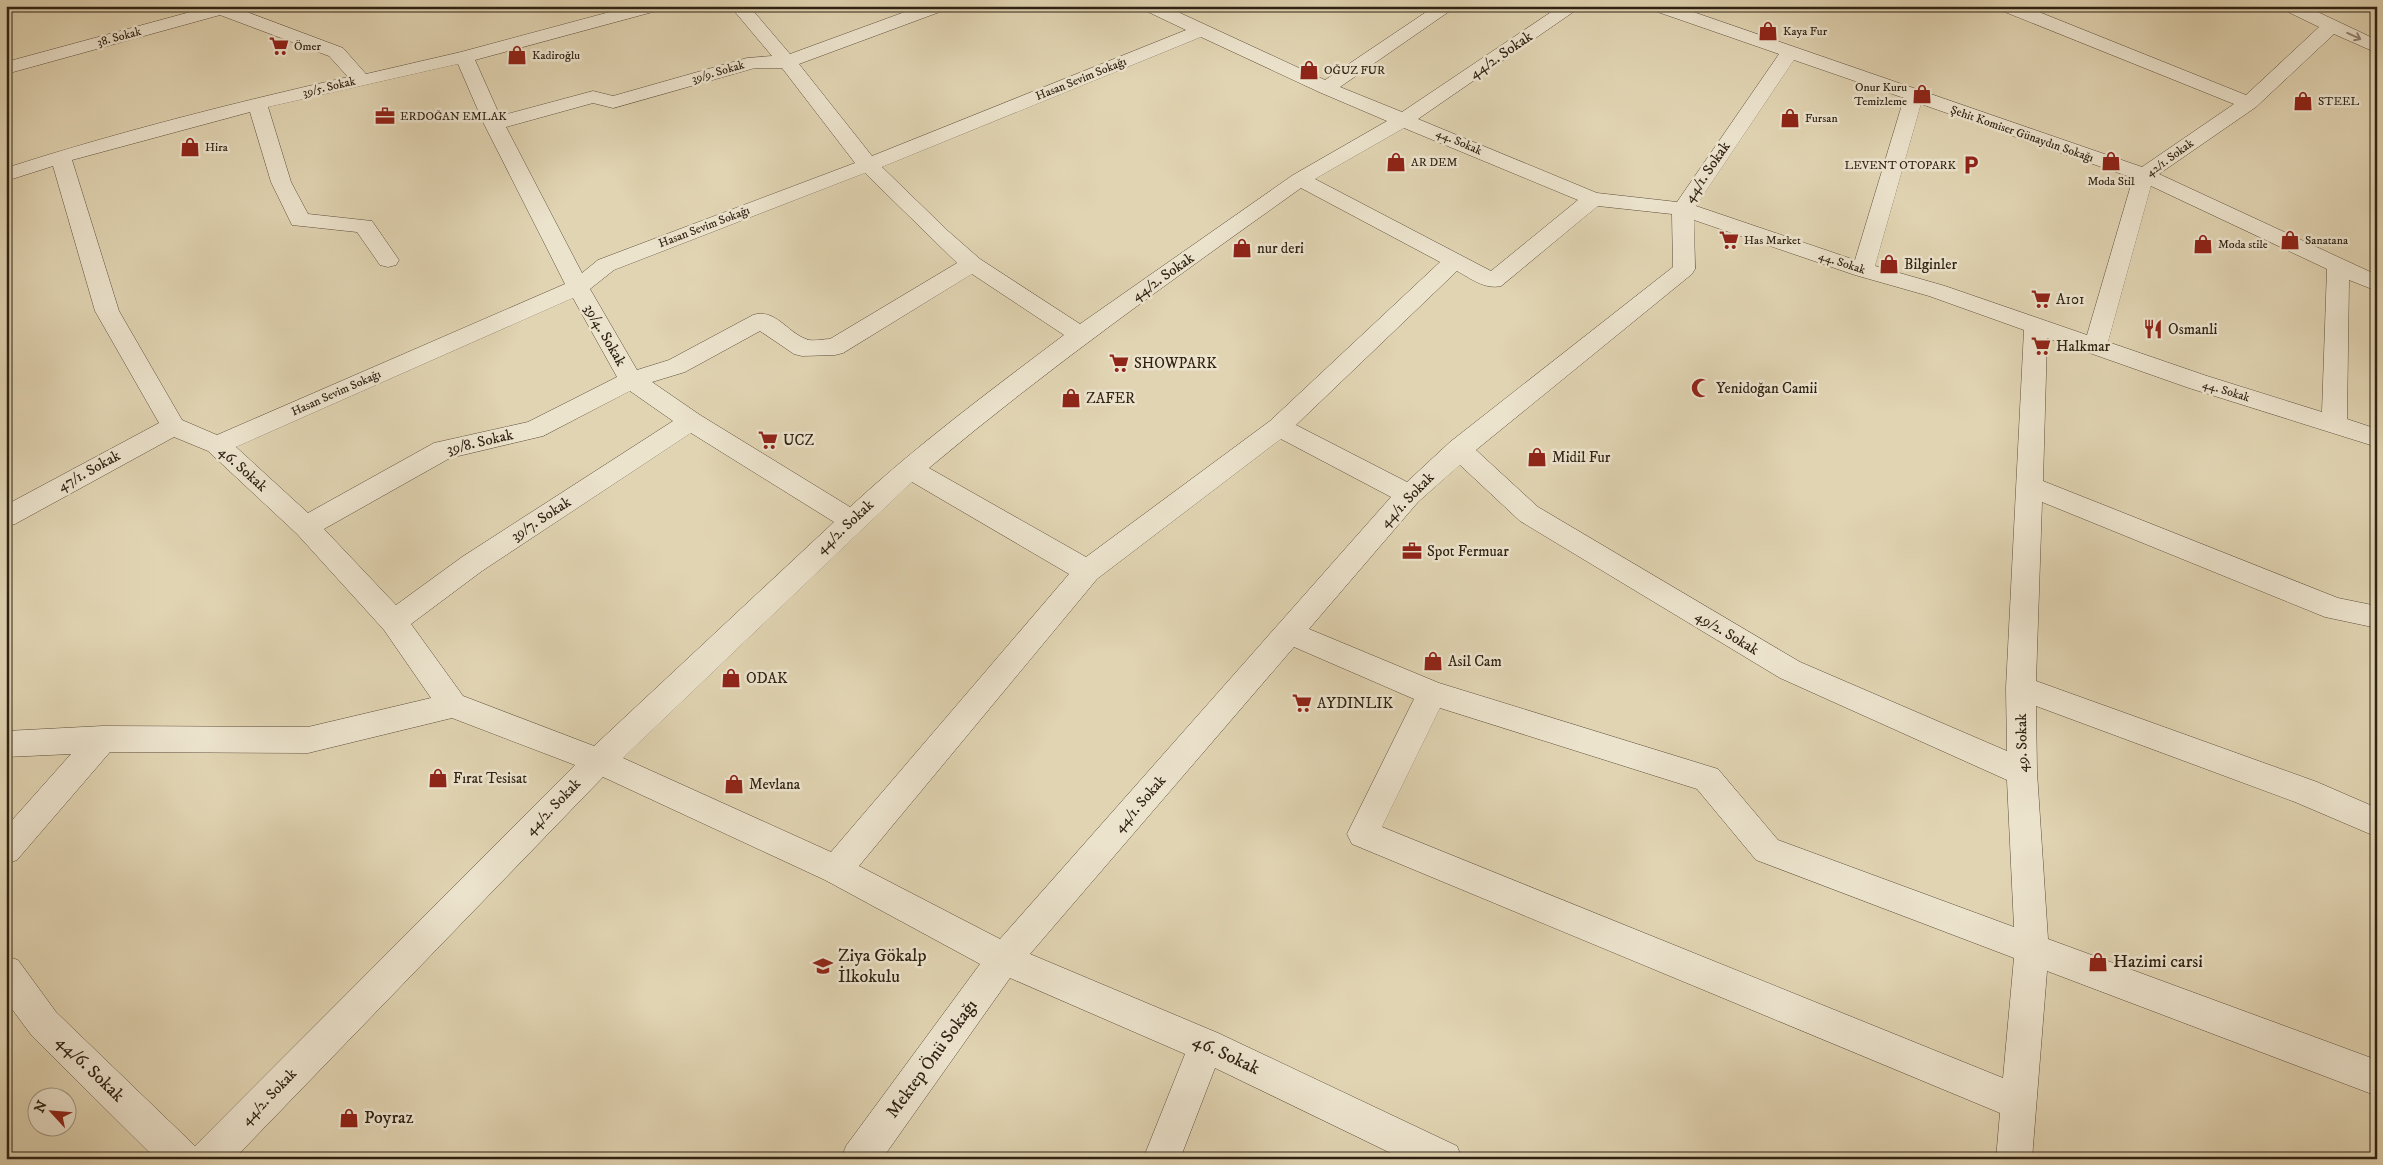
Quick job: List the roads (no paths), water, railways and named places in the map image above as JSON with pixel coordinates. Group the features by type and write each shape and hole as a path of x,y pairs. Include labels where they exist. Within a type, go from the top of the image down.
{"street":[{"name":"39/5. Sokak","path":"6,175 60,157 257,104 464,57 654,6"},
{"path":"739,6 787,62 868,165 940,236 972,264 1080,335"},
{"name":"39/9. Sokak","path":"494,124 593,97 613,102 754,62 787,62 939,6"},
{"name":"44. Sokak","path":"1150,6 1326,88 1405,119 1593,199 1683,208 1863,270 1937,291 2198,382 2377,438"},
{"path":"1326,88 1448,6"},
{"name":"44/2. Sokak","path":"208,1159 599,760 851,520 911,469 978,413 1080,335 1300,179 1405,119 1573,6"},
{"name":"Şehit Komiser Günaydın Sokağı","path":"1658,6 2144,175 2377,284"},
{"path":"2006,6 2058,25 2249,103"},
{"path":"2290,6 2377,47"},
{"path":"222,7 336,52 361,80"},
{"name":"38. Sokak","path":"6,68 222,7"},
{"name":"42/1. Sokak","path":"2095,346 2144,175 2249,103 2331,26"},
{"name":"Hasan Sevim Sokağı","path":"217,445 578,287 606,265 868,165 1201,30"},
{"name":"44/1. Sokak","path":"1004,959 1290,633 1408,495 1459,449 1684,269 1683,208 1790,52"},
{"name":"39/4. Sokak","path":"464,57 494,124 578,287 631,380 691,421 851,520"},
{"path":"1863,270 1914,96"},
{"path":"257,104 281,182 300,220 364,226 388,260"},
{"path":"60,157 108,311 173,426"},
{"path":"1300,179 1455,260 1493,282 1593,199"},
{"path":"836,870 1087,571 1279,428 1455,260"},
{"name":"39/8. Sokak","path":"306,527 443,450 534,430 631,380 677,366 761,320 802,348 835,347 972,264"},
{"path":"2334,425 2338,266"},
{"name":"49. Sokak","path":"2014,1159 2032,949 2022,772 2021,688 2036,327"},
{"name":"39/7. Sokak","path":"394,622 472,564 691,421"},
{"name":"46. Sokak","path":"173,426 217,445 306,527 394,622 453,705 599,760 836,870 1004,959 1206,1045 1444,1159"},
{"name":"47/1. Sokak","path":"6,517 173,426"},
{"path":"1279,428 1408,495"},
{"name":"49/2. Sokak","path":"1459,449 1529,514 1790,670 2022,772"},
{"path":"911,469 1087,571"},
{"path":"2028,486 2335,609 2377,617"},
{"path":"1290,633 1432,693 1707,779 1767,850 2377,1078"},
{"path":"2021,688 2306,792 2377,823"},
{"path":"1432,693 1363,834 2020,1103"},
{"path":"6,744 103,739 308,740 453,705"},
{"path":"6,850 103,739"},
{"name":"Mektep Önü Sokağı","path":"859,1159 1004,959"},
{"name":"44/6. Sokak","path":"6,972 44,1024 182,1159"},
{"path":"1161,1159 1206,1045"}],"place":[{"name":"Kaya Fur","path":"1768,31"},
{"name":"Ömer","path":"279,46"},
{"name":"Kadiroğlu","path":"517,55"},
{"name":"OĞUZ FUR","path":"1309,70"},
{"name":"Onur Kuru Temizleme","path":"1922,94"},
{"name":"STEEL","path":"2303,101"},
{"name":"ERDOĞAN EMLAK","path":"385,116"},
{"name":"Fursan","path":"1790,118"},
{"name":"Hira","path":"190,147"},
{"name":"Moda Stil","path":"2111,161"},
{"name":"AR DEM","path":"1396,162"},
{"name":"LEVENT OTOPARK","path":"1971,165"},
{"name":"Has Market","path":"1729,240"},
{"name":"Sanatana","path":"2290,240"},
{"name":"Moda stile","path":"2203,244"},
{"name":"nur deri","path":"1242,248"},
{"name":"Bilginler","path":"1889,264"},
{"name":"A101","path":"2041,299"},
{"name":"Osmanli","path":"2153,329"},
{"name":"Halkmar","path":"2041,346"},
{"name":"SHOWPARK","path":"1119,363"},
{"name":"Yenidoğan Camii","path":"1701,388"},
{"name":"ZAFER","path":"1071,398"},
{"name":"UCZ","path":"768,440"},
{"name":"Midil Fur","path":"1537,457"},
{"name":"Spot Fermuar","path":"1412,551"},
{"name":"Asil Cam","path":"1433,661"},
{"name":"ODAK","path":"731,678"},
{"name":"AYDINLIK","path":"1302,703"},
{"name":"Fırat Tesisat","path":"438,778"},
{"name":"Mevlana","path":"734,784"},
{"name":"Hazimi carsi","path":"2098,962"},
{"name":"Ziya Gökalp İlkokulu","path":"823,966"},
{"name":"Poyraz","path":"349,1118"}]}
